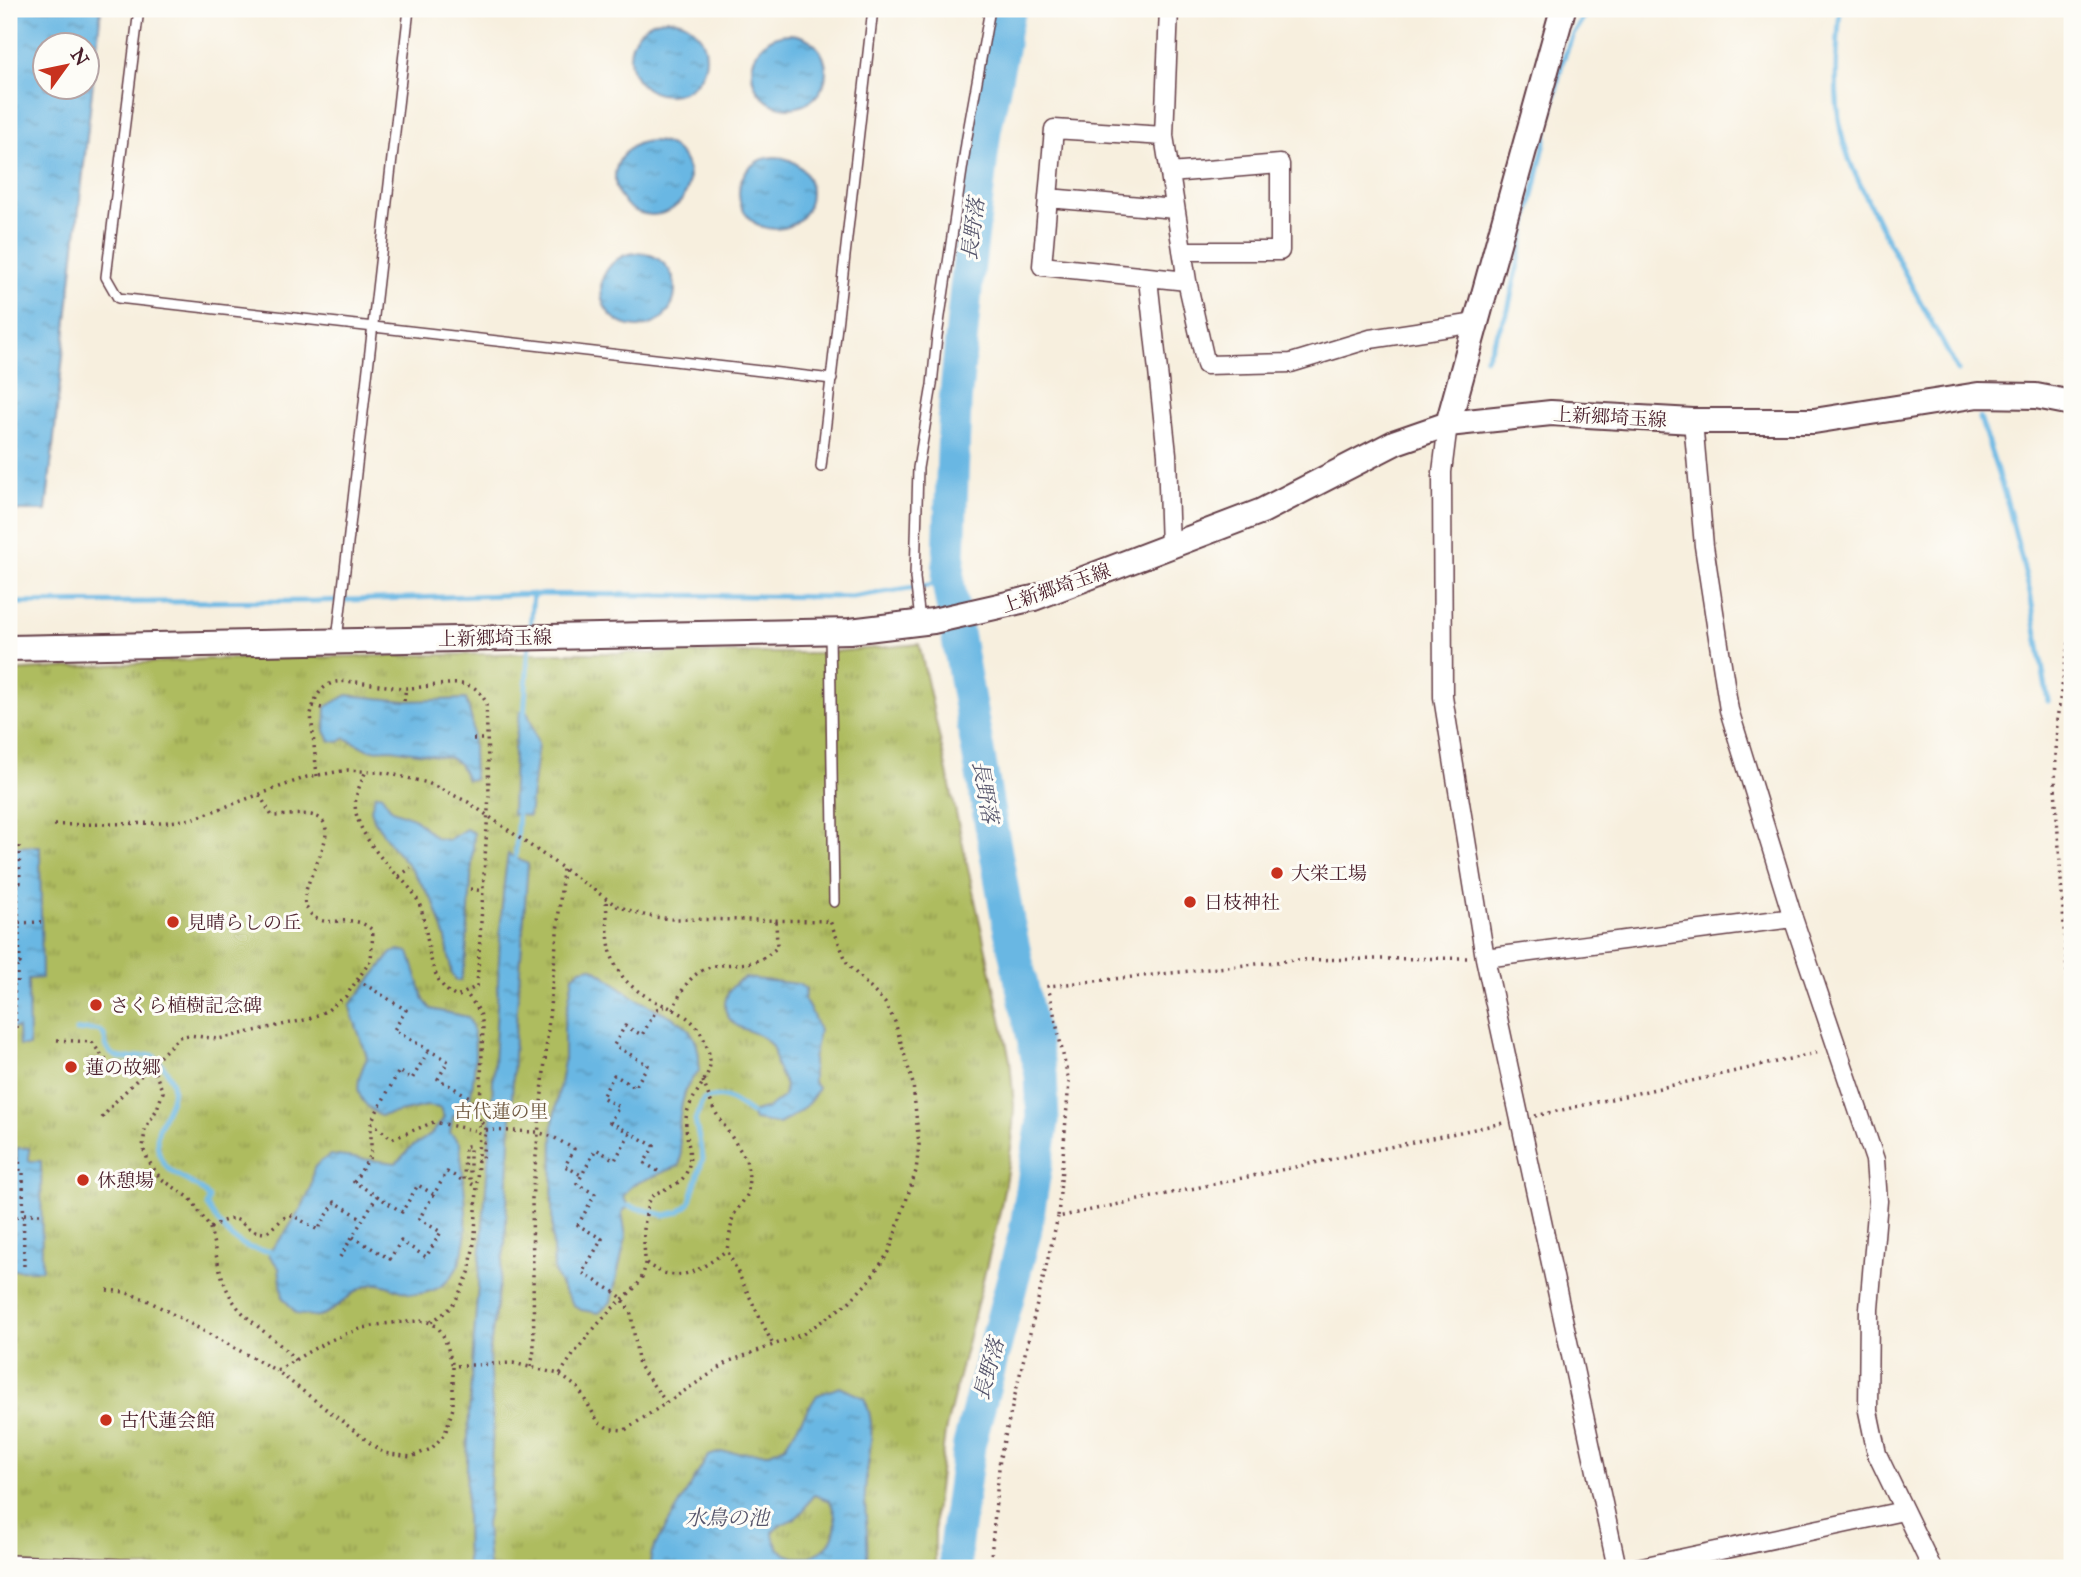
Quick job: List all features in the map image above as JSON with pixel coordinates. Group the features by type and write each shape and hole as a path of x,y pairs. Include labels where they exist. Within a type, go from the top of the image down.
{"main road":[{"path":"1448,424 1563,9"},
{"name":"上新郷埼玉線","path":"9,648 830,631 923,614 983,611 1034,598 1262,511 1396,442 1448,424 1551,413 1693,421 1814,421 1978,395 2036,396 2072,403"}],"street":[{"path":"1169,9 1164,136 1187,281 1206,365 1291,363 1370,339 1476,323"},
{"path":"1164,136 1054,129 1042,265 1187,281"},
{"path":"1170,173 1280,164 1280,251 1182,251"},
{"path":"1048,198 1175,209"},
{"path":"1148,278 1167,454 1170,548"},
{"path":"1693,421 1704,546 1729,710 1793,918 1875,1160 1878,1201 1869,1309 1868,1411 1877,1454 1931,1568"},
{"path":"1448,424 1442,472 1443,697 1485,958 1617,1568"},
{"path":"1485,958 1793,918"},
{"path":"1637,1568 1903,1511"}],"lane":[{"path":"139,9 106,277 118,298 832,379"},
{"path":"337,640 409,9"},
{"path":"821,467 873,9"},
{"path":"923,614 915,578 918,468 967,137 990,9"},
{"path":"830,631 834,902"},
{"path":"9,1560 177,1566"}],"path":[{"path":"2072,622 2057,719 2056,787 2072,1050"},
{"path":"317,775 311,713 314,699 323,689 336,682 406,688 465,684 478,690 486,702 488,816 477,986 457,997 446,992 433,970 426,923 417,899 382,859 362,829 355,800 366,771"},
{"path":"404,701 406,688"},
{"path":"313,706 326,709"},
{"path":"473,738 487,739"},
{"path":"54,825 160,823 192,819 317,775 348,770 387,773 428,783 468,802 617,906 660,918 830,921 848,965 885,1003 895,1022 913,1084 919,1145 916,1171 889,1252 868,1282 848,1303 803,1334 730,1361 625,1430 610,1429 599,1423 578,1388 559,1374 513,1363 453,1366"},
{"path":"102,1118 179,1037 189,1035 218,1039 309,1019 328,1010 346,996 371,960 373,931 365,923 349,919 326,923 317,919 306,907 304,898 307,881 322,854 325,826 320,819 311,815 272,816 259,794"},
{"path":"16,1028 15,983 18,983 17,963 20,963 17,883 20,883 19,846"},
{"path":"398,876 411,868"},
{"path":"531,1367 534,1350 532,1199 564,869"},
{"path":"470,889 484,891"},
{"path":"559,1374 583,1339 642,1278 646,1263 643,1239 649,1199 655,1193 678,1184 688,1171 690,1154 686,1116 691,1098 703,1082 710,1062 697,1027 682,1014 652,999 624,980 615,967 609,946 606,899"},
{"path":"673,1010 686,982 698,972 713,965 756,961 770,955 777,947 776,920"},
{"path":"9,925 41,922"},
{"path":"990,1568 1000,1457 1058,1217 1069,1082 1048,986 1294,960 1485,958"},
{"path":"358,980 406,1010 394,1030 448,1061 438,1079 471,1098 474,1109 488,1130 482,1159 477,1161"},
{"path":"277,1371 322,1343 351,1330 388,1322 430,1322 447,1311 456,1300 469,1273 475,1237 483,1026 480,1012 466,993"},
{"path":"658,1171 644,1163 654,1146 610,1122 619,1107 601,1097 614,1075 635,1087 648,1065 614,1045 625,1026 642,1035 657,1009 666,1006"},
{"path":"57,1040 92,1042 106,1062 120,1070 154,1070 163,1092 145,1129 144,1148 148,1160 160,1178 190,1198 210,1228 229,1296 241,1311 295,1360"},
{"path":"1058,1217 1521,1119 1836,1048"},
{"path":"429,1050 412,1079 399,1071 375,1113 371,1122 372,1154 354,1182 402,1212 418,1185 434,1194"},
{"path":"703,1082 714,1110 746,1159 750,1177 748,1194 733,1216 727,1250 773,1345"},
{"path":"371,1122 392,1139 434,1122 478,1131"},
{"path":"488,1130 537,1132 553,1137 575,1149 565,1166 581,1175"},
{"path":"630,1133 615,1160 596,1149 577,1184 595,1194 578,1225 602,1239 582,1273 622,1298 631,1314 639,1366 667,1402"},
{"path":"353,1237 390,1259 401,1241 426,1257 441,1232 419,1219 447,1172 463,1181 465,1146 477,1143"},
{"path":"470,1146 470,1183 476,1186"},
{"path":"17,1157 20,1171 23,1171 24,1270"},
{"path":"340,1257 377,1196"},
{"path":"210,1228 227,1217 237,1218 255,1233 266,1233 284,1218 295,1216 318,1230 335,1202 363,1219"},
{"path":"9,1217 42,1214"},
{"path":"646,1263 676,1275 694,1272 727,1250"},
{"path":"107,1290 145,1299 277,1371 375,1448 383,1453 411,1457 431,1449 445,1434 453,1408 453,1366 439,1329 430,1322"}],"green space":[{"name":"古代蓮の里","path":"919,644 1010,1060 1014,1106 1012,1142 1000,1212 945,1432 935,1514 935,1568 9,1568 9,671 207,659 536,653 819,653"}],"water":[{"path":"9,9 101,9 98,32 32,32 32,102 91,102 46,511 9,511"},
{"path":"661,19 675,19 689,25 700,36 706,57 703,72 695,84 675,95 661,95 647,89 636,78 630,64 630,50 636,36 647,25"},
{"path":"782,34 796,34 810,40 820,50 826,71 824,85 810,102 796,108 782,108 768,102 758,92 752,78 752,64 758,50 768,40"},
{"path":"652,141 673,147 683,157 689,178 683,199 673,209 652,215 631,209 621,199 615,178 621,157 631,147"},
{"path":"782,157 801,167 809,179 809,207 801,219 789,227 768,229 749,219 741,207 739,186 749,167 761,159"},
{"path":"631,253 645,253 659,259 669,269 675,290 673,304 659,321 645,327 631,327 617,321 607,311 601,297 601,283 607,269 617,259"},
{"path":"347,695 406,701 466,699 472,721 474,779 467,780 459,764 450,758 392,749 369,750 345,738 339,742 330,741 325,731 326,707"},
{"path":"2072,699 2072,902 2068,750"},
{"path":"520,712 528,713 538,744 529,816 512,814 514,750"},
{"path":"381,794 392,810 414,818 436,838 448,840 466,829 474,833 466,956 461,981 457,981 452,975 446,939 434,903 374,820 371,809 375,795"},
{"path":"40,846 42,978 28,979 29,1046 19,1046 18,1028 9,1028 9,847"},
{"path":"508,854 528,864 515,1036 505,1244 489,1355 493,1425 486,1524 489,1568 467,1568 469,1405 490,1134 501,917"},
{"path":"399,950 409,952 424,1000 431,1009 468,1017 472,1026 475,1062 468,1109 453,1116 450,1133 460,1143 464,1186 465,1234 461,1256 453,1275 438,1288 410,1294 381,1284 369,1285 326,1313 317,1316 297,1314 283,1298 279,1268 269,1255 306,1200 315,1167 330,1155 396,1163 434,1131 444,1117 440,1108 427,1106 380,1116 365,1103 358,1090 367,1058 350,1005 392,953"},
{"path":"591,967 632,996 680,1022 689,1030 699,1053 699,1071 688,1086 682,1105 679,1166 632,1185 623,1197 629,1206 622,1212 626,1237 611,1302 599,1313 581,1310 562,1288 554,1272 552,1229 553,1123 564,1061 564,1026 573,976 581,969"},
{"path":"745,978 798,984 806,989 804,999 819,1031 813,1059 813,1082 818,1088 802,1109 779,1124 754,1120 751,1113 768,1108 784,1096 785,1085 776,1065 773,1049 767,1040 736,1025 726,1013 729,992 738,981"},
{"path":"17,1148 29,1148 29,1161 41,1161 42,1270 9,1270 9,1163 17,1162"},
{"name":"水鳥の池","path":"840,1387 864,1398 869,1410 871,1434 865,1496 866,1568 649,1568 652,1551 708,1456 721,1452 770,1453 785,1446 817,1395","holes":["814,1495 830,1501 835,1521 833,1537 825,1548 813,1555 799,1557 787,1554 777,1546 773,1532 801,1513"]}],"waterway":[{"name":"長野落","path":"956,1568 955,1548 969,1445 1025,1233 1043,1121 1041,1075 1008,921 948,582 955,403 966,289 985,130 1003,44 1002,37 1010,9"},
{"path":"1486,358 1508,310 1562,63 1573,34 1589,9"},
{"path":"1840,9 1837,101 1847,153 1885,235 1958,371"},
{"path":"1980,418 2008,505 2030,593 2048,701"},
{"path":"9,603 316,601 533,594 851,597 948,582"},
{"path":"530,629 533,594"},
{"path":"524,717 529,642"},
{"path":"515,863 518,810"},
{"path":"76,1031 103,1033 109,1051 119,1058 153,1055 166,1070 172,1083 172,1095 159,1128 157,1141 164,1164 204,1192 209,1198 207,1206 232,1238 249,1247 270,1251"},
{"path":"629,1206 665,1215 679,1212 689,1204 703,1158 695,1120 703,1100 723,1097 751,1113"}],"place":[{"name":"大栄工場","path":"1277,873"},
{"name":"日枝神社","path":"1190,902"},
{"name":"見晴らしの丘","path":"173,922"},
{"name":"さくら植樹記念碑","path":"96,1005"},
{"name":"蓮の故郷","path":"71,1067"},
{"name":"休憩場","path":"83,1180"},
{"name":"古代蓮会館","path":"106,1420"}]}
